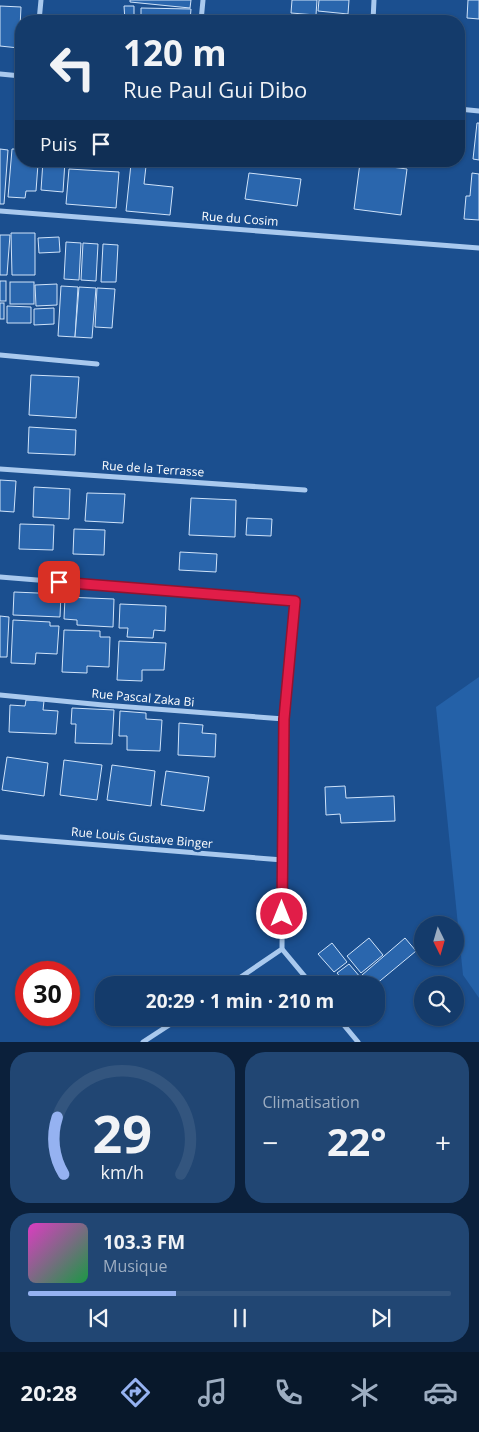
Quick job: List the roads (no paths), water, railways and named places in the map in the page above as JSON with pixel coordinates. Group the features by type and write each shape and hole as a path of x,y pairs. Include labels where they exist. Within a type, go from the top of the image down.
{"street":[{"path":"40,15 41,0"},
{"path":"202,15 203,0"},
{"path":"373,15 374,0"},
{"path":"0,74 15,75"},
{"path":"465,110 479,111"},
{"name":"Rue du Cosim","path":"0,210 479,248"},
{"path":"0,355 97,364"},
{"name":"Rue de la Terrasse","path":"0,469 305,490"},
{"path":"0,577 295,601 284,719 282,949 304,976"},
{"name":"Rue Pascal Zaka Bi","path":"0,695 284,719"},
{"name":"Rue Louis Gustave Binger","path":"0,837 282,860"},
{"path":"242,976 282,949"},
{"path":"143,1042 168,1026"},
{"path":"345,1026 358,1042"}]}
